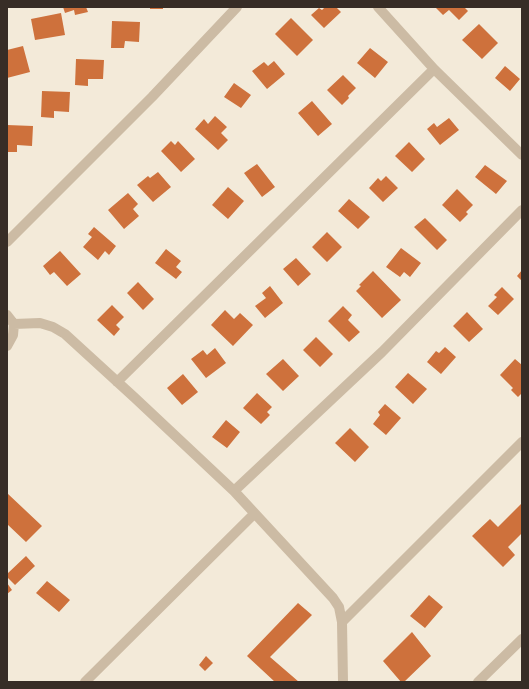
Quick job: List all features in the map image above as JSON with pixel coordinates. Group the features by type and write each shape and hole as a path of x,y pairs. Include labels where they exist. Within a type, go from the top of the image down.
{"street":[{"path":"7,242 152,97 237,7"},
{"path":"378,7 434,69 522,155"},
{"path":"117,382 434,69"},
{"path":"234,491 382,352 522,210"},
{"path":"7,315 14,324 13,335 7,346"},
{"path":"14,324 40,323 53,327 65,334 234,491 333,598 339,607 342,622 343,682"},
{"path":"342,622 522,442"},
{"path":"84,682 254,514"},
{"path":"478,682 522,639"}],"building":[{"path":"63,7 86,7 88,12 75,15 74,10 65,13"},
{"path":"150,7 163,7 163,9 150,9"},
{"path":"325,7 336,7 341,12 324,28 311,15 319,8 322,10"},
{"path":"435,7 464,7 468,11 459,20 449,10 443,15"},
{"path":"61,13 65,35 35,40 31,19"},
{"path":"291,18 313,40 297,56 275,34"},
{"path":"112,21 140,22 139,42 125,41 124,48 111,48"},
{"path":"479,24 498,43 482,59 462,40"},
{"path":"23,46 30,72 7,78 7,50"},
{"path":"370,48 388,62 375,78 357,63"},
{"path":"76,59 104,60 103,79 88,79 88,86 75,85"},
{"path":"274,61 285,74 267,89 252,71 264,62 268,66"},
{"path":"505,66 520,79 510,91 495,78"},
{"path":"343,75 356,88 342,105 327,90"},
{"path":"234,83 251,95 241,108 224,97"},
{"path":"42,91 70,92 69,112 54,111 54,118 41,117"},
{"path":"312,101 332,124 318,136 298,113"},
{"path":"215,116 227,127 221,133 228,140 218,150 195,129 204,119 208,124"},
{"path":"449,118 459,130 440,145 427,129 434,123 437,127"},
{"path":"7,125 33,126 32,146 17,145 17,152 7,152"},
{"path":"171,141 175,145 178,141 195,159 181,172 161,151"},
{"path":"409,142 425,159 412,172 395,156"},
{"path":"257,164 275,187 262,197 244,173"},
{"path":"485,165 507,181 496,194 475,177"},
{"path":"158,172 171,187 153,202 137,185 148,176 150,178"},
{"path":"386,176 398,188 383,202 369,188 378,178 381,181"},
{"path":"228,187 244,201 228,219 212,205"},
{"path":"457,189 473,205 466,212 468,214 460,222 442,205"},
{"path":"128,193 138,204 133,209 139,216 124,229 108,210"},
{"path":"349,199 370,217 358,229 338,211"},
{"path":"425,218 447,240 437,250 414,227"},
{"path":"94,227 116,246 109,255 105,251 98,260 83,247 92,237 88,234"},
{"path":"327,232 342,247 327,262 312,247"},
{"path":"401,248 421,263 410,277 404,272 400,277 386,267"},
{"path":"166,249 181,261 176,267 182,272 176,279 155,263"},
{"path":"60,251 81,274 67,286 54,272 50,275 43,266"},
{"path":"296,258 311,274 298,286 283,269"},
{"path":"522,270 522,281 517,276"},
{"path":"373,271 401,300 382,318 356,291 361,286 359,285"},
{"path":"138,282 154,299 143,310 127,293"},
{"path":"270,286 283,303 265,318 255,306 266,298 262,293"},
{"path":"502,287 514,299 498,315 488,306 497,297 494,295"},
{"path":"112,305 124,317 116,325 120,329 114,336 97,320"},
{"path":"343,306 352,315 348,320 360,332 349,342 328,321"},
{"path":"225,310 234,319 240,313 253,325 233,346 211,325"},
{"path":"467,312 483,329 469,342 453,326"},
{"path":"316,337 333,354 320,367 303,350"},
{"path":"445,347 456,357 441,374 427,362 436,351 439,353"},
{"path":"215,348 226,363 206,378 191,359 203,350 207,355"},
{"path":"283,359 299,376 283,391 266,374"},
{"path":"515,359 522,365 522,393 518,397 511,390 513,388 500,375"},
{"path":"408,373 427,389 413,404 395,387"},
{"path":"183,374 198,392 182,405 167,388"},
{"path":"257,393 272,407 267,412 270,415 261,424 243,408"},
{"path":"385,404 401,418 386,435 373,424 380,415 378,412"},
{"path":"226,420 240,432 227,448 212,437"},
{"path":"350,428 369,447 355,462 335,443"},
{"path":"7,493 42,526 26,542 7,524"},
{"path":"522,503 522,533 508,547 515,555 503,567 472,536 490,519 498,527"},
{"path":"26,556 35,566 15,585 7,577 7,574"},
{"path":"47,581 70,600 59,612 36,593"},
{"path":"7,583 12,590 7,594"},
{"path":"429,595 443,607 425,628 410,616"},
{"path":"298,603 312,615 270,657 299,682 275,682 247,656"},
{"path":"412,632 431,656 404,682 401,682 383,661"},
{"path":"206,656 213,663 205,671 199,665"}]}
